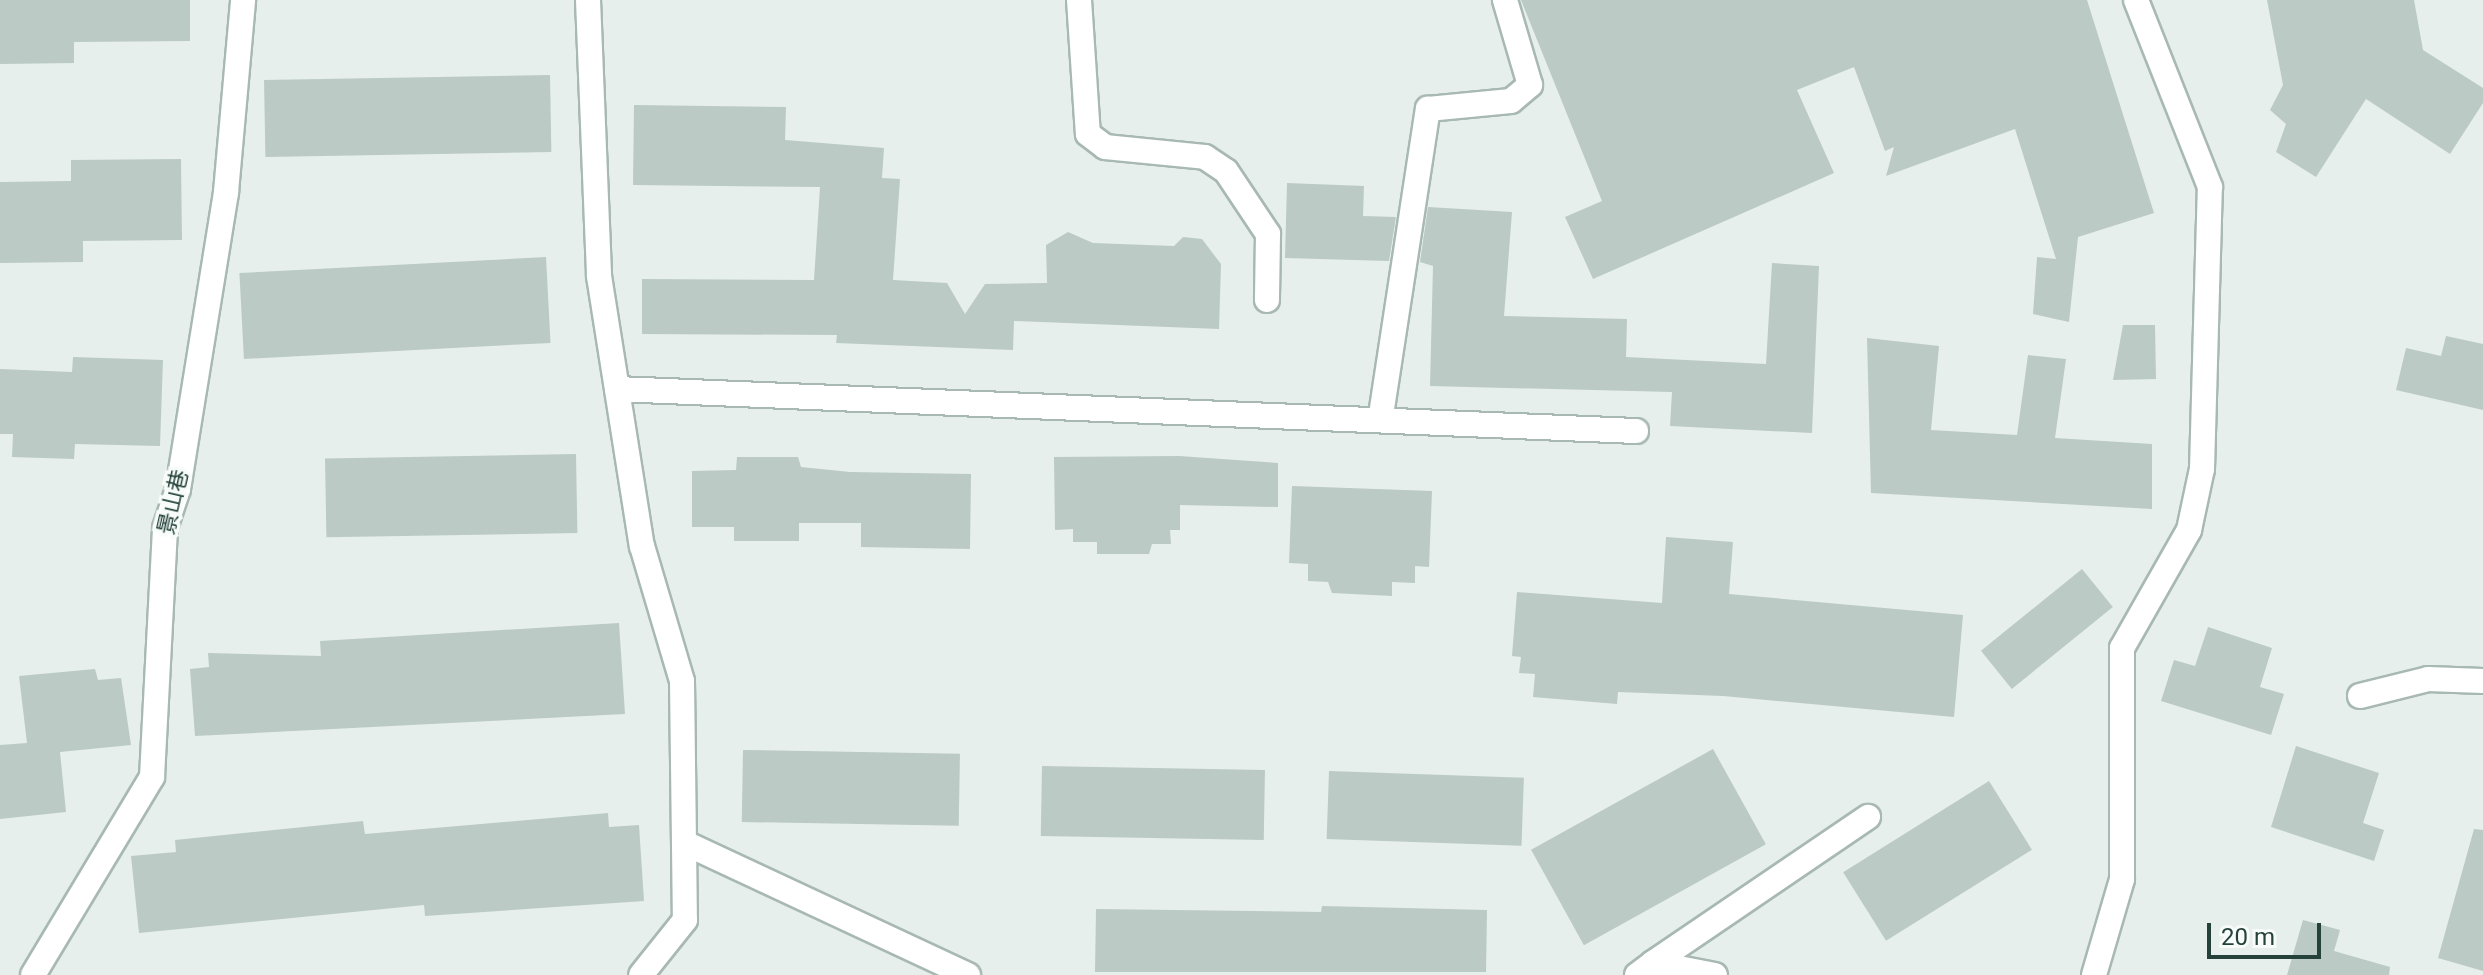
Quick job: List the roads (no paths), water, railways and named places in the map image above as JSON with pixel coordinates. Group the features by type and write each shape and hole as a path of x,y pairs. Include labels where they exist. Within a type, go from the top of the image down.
{"street":[{"name":"景山巷","path":"33,975 152,777 165,528 178,489 226,192 243,0"},
{"path":"588,0 599,276 642,546 682,681 687,844 685,920 641,975"},
{"path":"1079,0 1088,134 1105,147 1205,157 1226,171 1268,234 1267,300"},
{"path":"1381,415 1428,109 1511,101 1530,85 1505,0"},
{"path":"2094,975 2122,879 2122,648 2189,530 2202,469 2210,187 2136,0"},
{"path":"617,389 1381,415 1636,431"},
{"path":"2360,696 2428,679 2483,681"},
{"path":"1645,969 1868,817"},
{"path":"687,844 968,975"},
{"path":"1645,969 1715,975"}]}
